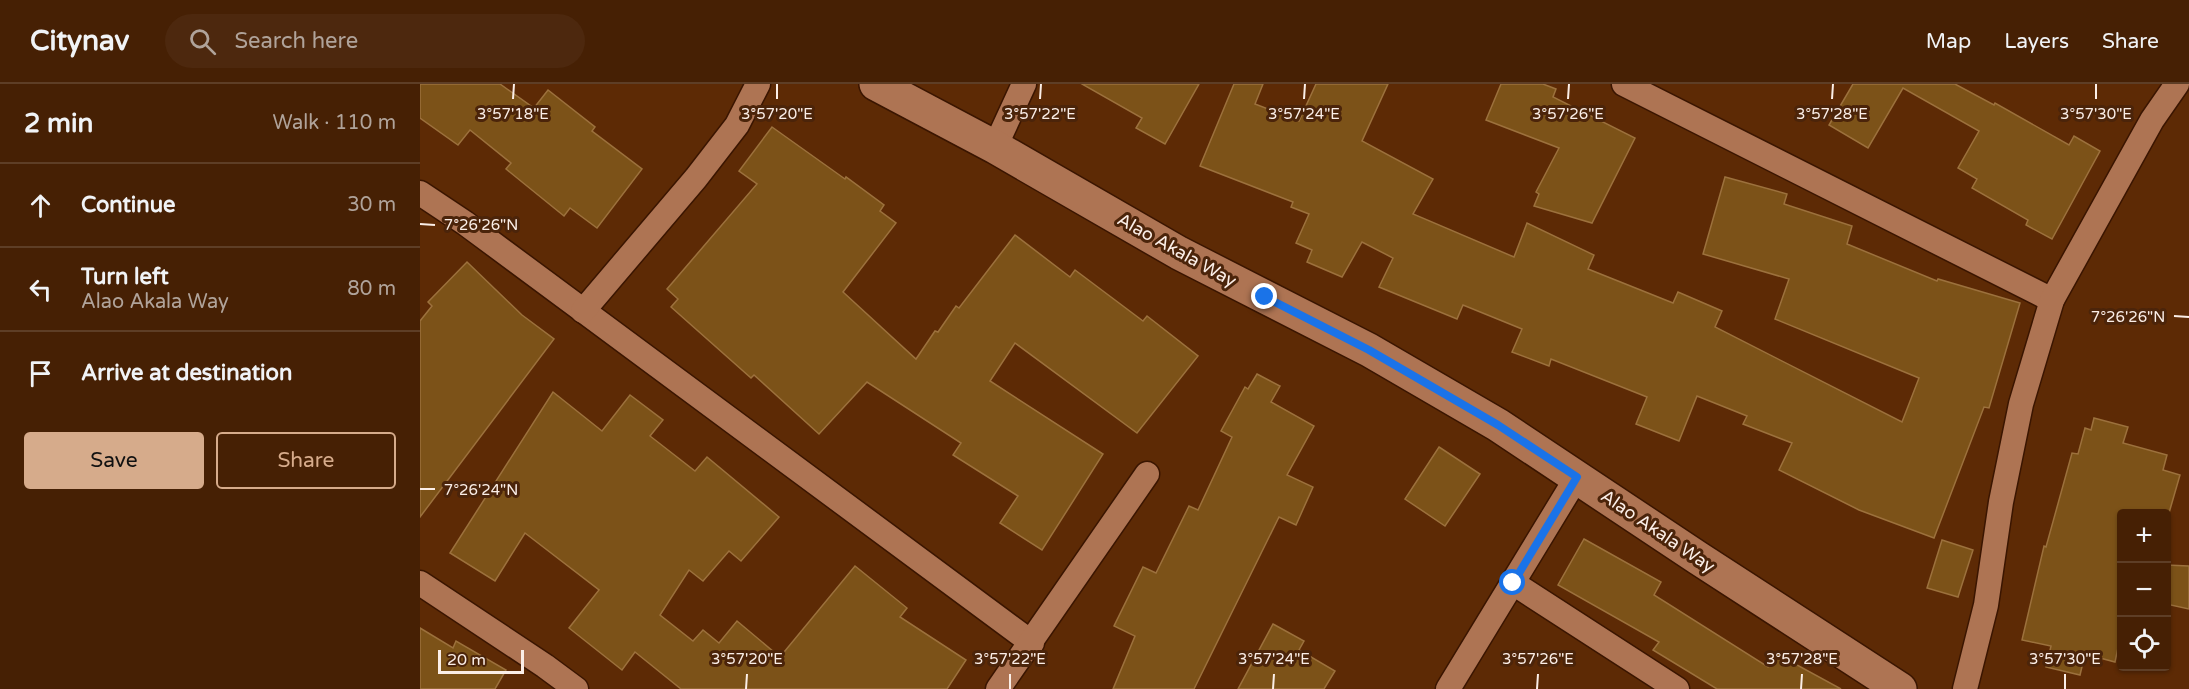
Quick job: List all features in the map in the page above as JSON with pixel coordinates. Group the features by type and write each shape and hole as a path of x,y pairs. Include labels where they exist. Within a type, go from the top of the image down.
{"street":[{"path":"583,311 696,178 737,125 758,84"},
{"name":"Alao Akala Way","path":"876,84 995,147 1179,253 1369,350 1498,425 1707,565 1900,689"},
{"path":"995,147 1024,84"},
{"path":"1624,84 2052,300"},
{"path":"1965,689 1986,604 2001,502 2021,404 2052,300 2152,120 2177,84"},
{"path":"420,193 465,223 1032,643"},
{"path":"999,689 1147,474"},
{"path":"1448,689 1577,477"},
{"path":"420,583 576,689"},
{"path":"1513,583 1677,689"}],"building":[{"path":"420,84 500,84 534,108 548,90 595,127 592,131 642,169 597,228 570,208 564,216 506,169 511,163 470,130 458,145 420,118"},
{"path":"1082,84 1199,84 1165,144 1136,128 1142,118"},
{"path":"1234,84 1263,84 1255,104 1299,121 1316,84 1388,84 1362,141 1433,179 1413,214 1514,257 1527,223 1594,255 1588,269 1673,303 1678,292 1722,311 1715,327 1902,422 1919,378 1775,319 1789,279 1703,254 1725,177 1787,194 1784,204 1852,226 1847,244 1937,281 1938,279 2020,303 1989,408 1984,407 1934,538 1859,510 1779,470 1792,443 1743,424 1747,416 1697,396 1679,441 1636,424 1647,397 1551,359 1549,366 1512,352 1522,329 1463,305 1457,319 1379,287 1393,258 1362,242 1342,277 1307,262 1312,250 1296,243 1309,214 1291,207 1293,202 1200,166"},
{"path":"1501,84 1543,84 1556,89 1553,97 1635,138 1592,223 1534,206 1539,194 1536,192 1559,148 1486,120"},
{"path":"1853,84 1955,84 1994,105 1995,103 2069,145 2074,136 2100,151 2052,239 2026,225 2028,220 1972,188 1977,179 1958,168 1979,131 1903,88 1868,148 1829,125"},
{"path":"772,127 884,205 880,211 896,223 843,292 916,359 935,331 938,332 956,306 959,308 1015,235 1070,277 1075,270 1143,321 1147,316 1198,356 1137,433 1015,343 990,381 1103,454 1042,550 1000,523 1018,496 953,455 961,443 867,382 819,434 754,375 751,378 671,307 678,299 667,289 757,184 739,171"},
{"path":"467,262 522,315 554,339 420,517 420,321 432,306 428,302"},
{"path":"1257,374 1280,386 1271,402 1314,426 1287,475 1313,487 1296,525 1279,517 1194,689 1113,689 1135,636 1114,626 1143,567 1156,573 1189,506 1198,510 1232,437 1221,431 1245,387 1248,389"},
{"path":"553,392 602,431 630,395 663,420 650,436 695,471 707,457 779,517 741,561 729,551 703,581 689,570 660,615 693,641 703,630 719,643 737,621 780,657 855,566 907,608 900,617 966,660 947,689 681,689 635,652 622,670 569,628 599,590 525,533 495,581 450,553"},
{"path":"2094,418 2128,427 2123,443 2167,455 2163,470 2180,475 2170,509 2117,509 2117,653 2115,662 2085,654 2080,675 2046,667 2051,646 2022,640 2044,546 2046,547 2072,453 2078,454 2085,428 2091,430"},
{"path":"1439,447 1480,474 1445,526 1405,499"},
{"path":"1584,539 1661,582 1654,595 1768,667 1775,653 1841,689 1717,689 1653,650 1659,642 1558,585"},
{"path":"1942,540 1973,550 1958,597 1927,588"},
{"path":"2171,565 2189,566 2189,609 2171,605"},
{"path":"1273,624 1304,641 1299,650 1335,671 1324,689 1238,689"},
{"path":"420,628 453,648 456,641 506,670 495,689 420,689"}],"route":[{"path":"1265,297 1369,350 1498,425 1577,477 1513,583"}]}
